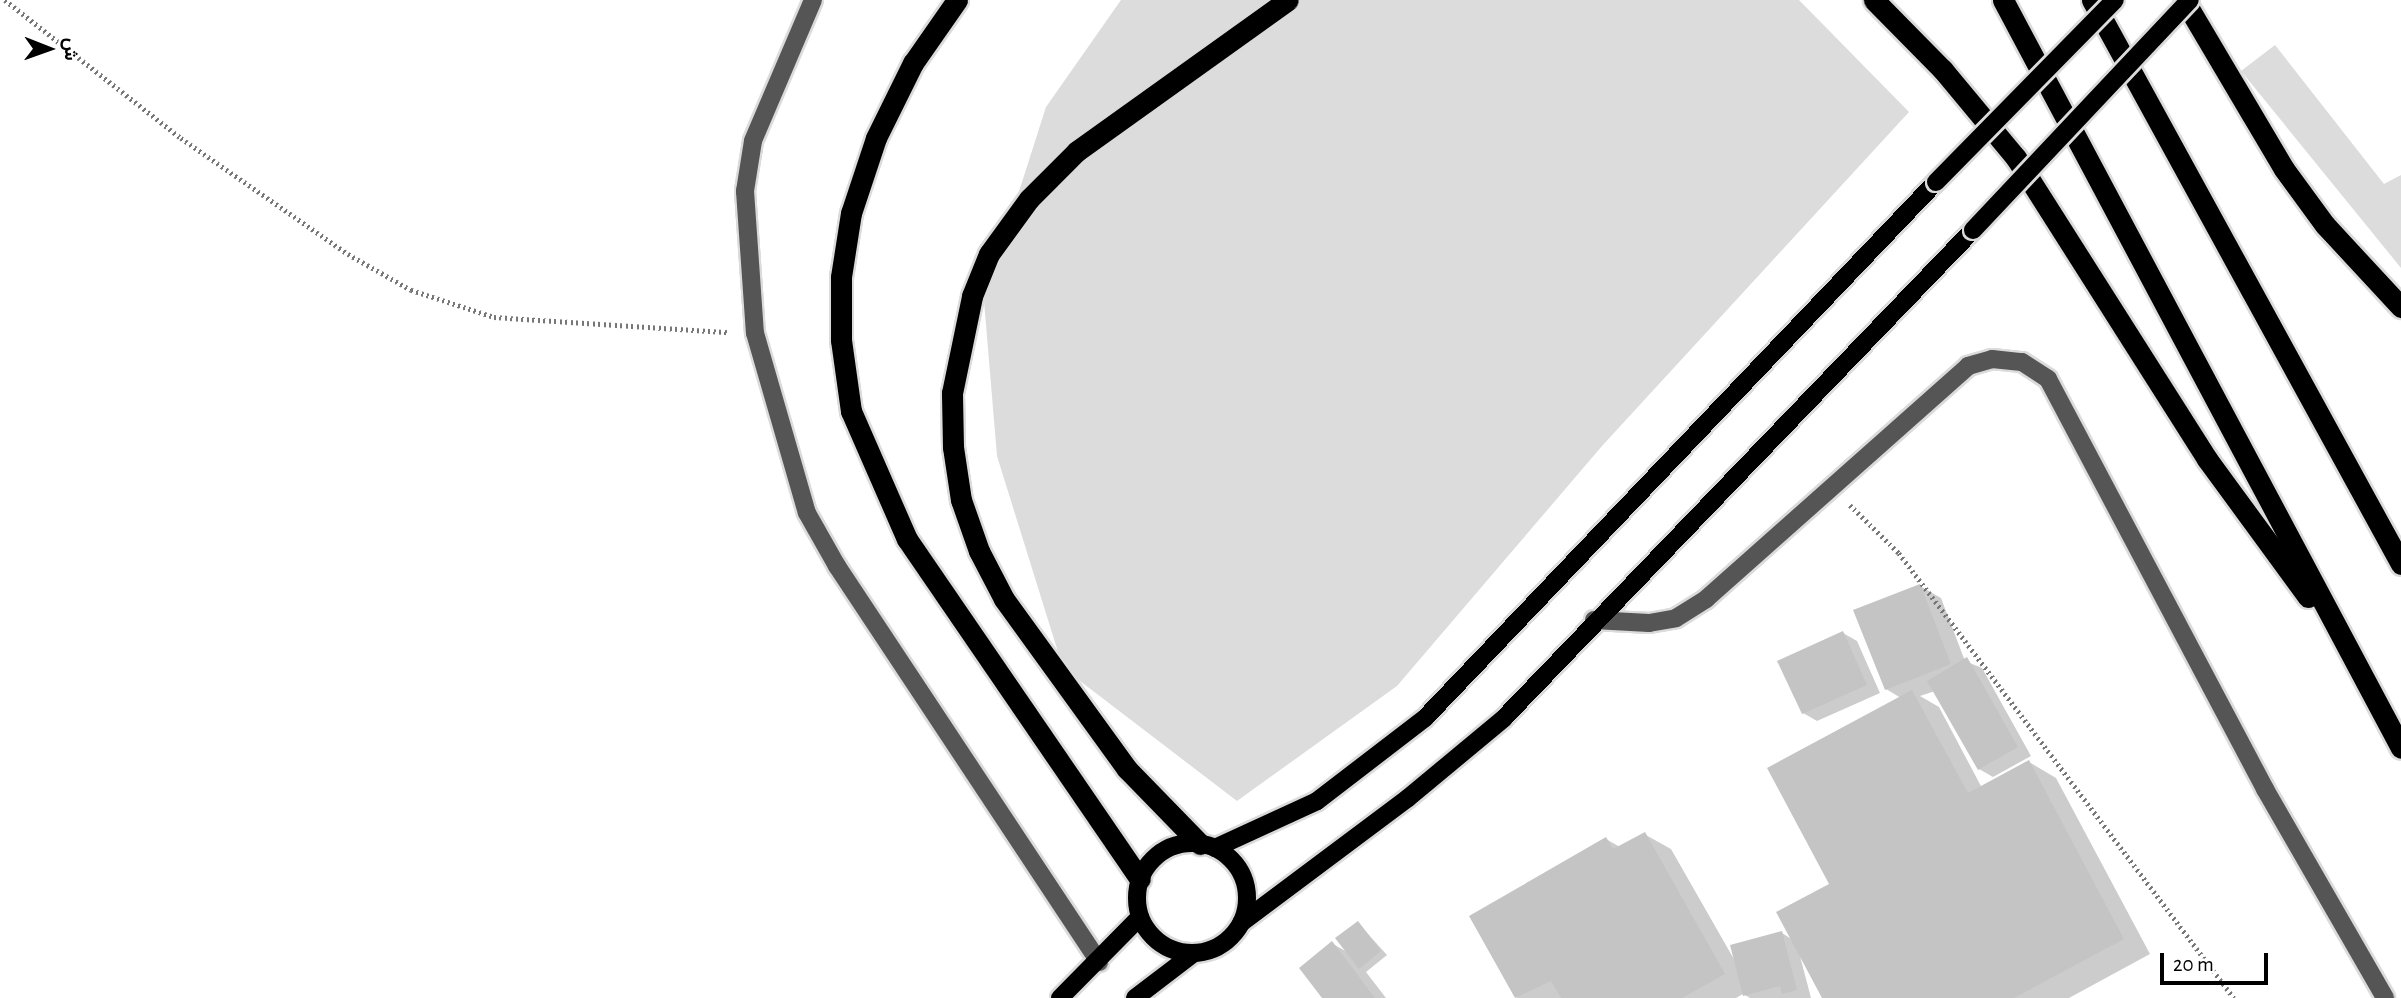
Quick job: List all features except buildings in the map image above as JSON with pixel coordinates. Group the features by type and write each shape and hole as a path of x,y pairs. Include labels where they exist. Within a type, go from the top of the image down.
{"highway":[{"path":"957,0 913,63 876,138 851,213 841,276 841,314 851,411 907,539 1140,879"},
{"path":"1207,846 1127,769 1004,599 979,551 961,500 953,447 952,393 960,339 976,285 989,254 1029,200 1077,151 1288,0"},
{"path":"1874,0 1943,70 2016,158 2207,458 2350,652"},
{"path":"2003,0 2401,748"},
{"path":"2092,0 2401,564"},
{"path":"2183,0 2284,169 2325,225 2401,307"}],"main road":[{"path":"1194,953 1161,944 1140,917 1140,879 1164,851 1207,846 1317,801 1425,718 1936,182 2115,0"},
{"path":"1135,998 1194,953 1222,945 1241,923 1408,798 1503,719 1594,620 1973,230 2190,0"},
{"path":"1207,846 1230,858 1243,880 1246,906 1241,923"},
{"path":"1060,998 1099,962 1140,917"}],"street":[{"path":"813,0 752,141 745,191 755,333 807,513 837,566 1099,962"},
{"path":"1594,620 1649,623 1675,618 1706,599 1968,366 1992,359 2022,362 2048,379 2264,789 2385,998"}],"path":[{"path":"5,0 181,138 348,254 411,290 494,317 755,333"},
{"path":"1832,487 1899,553 2234,998"}],"shaded area":[{"path":"1121,0 1799,0 1909,112 1602,446 1397,686 1237,801 1063,668 997,456 984,301 1046,107"},
{"path":"2275,45 2384,184 2401,175 2401,268 2241,71"}]}
